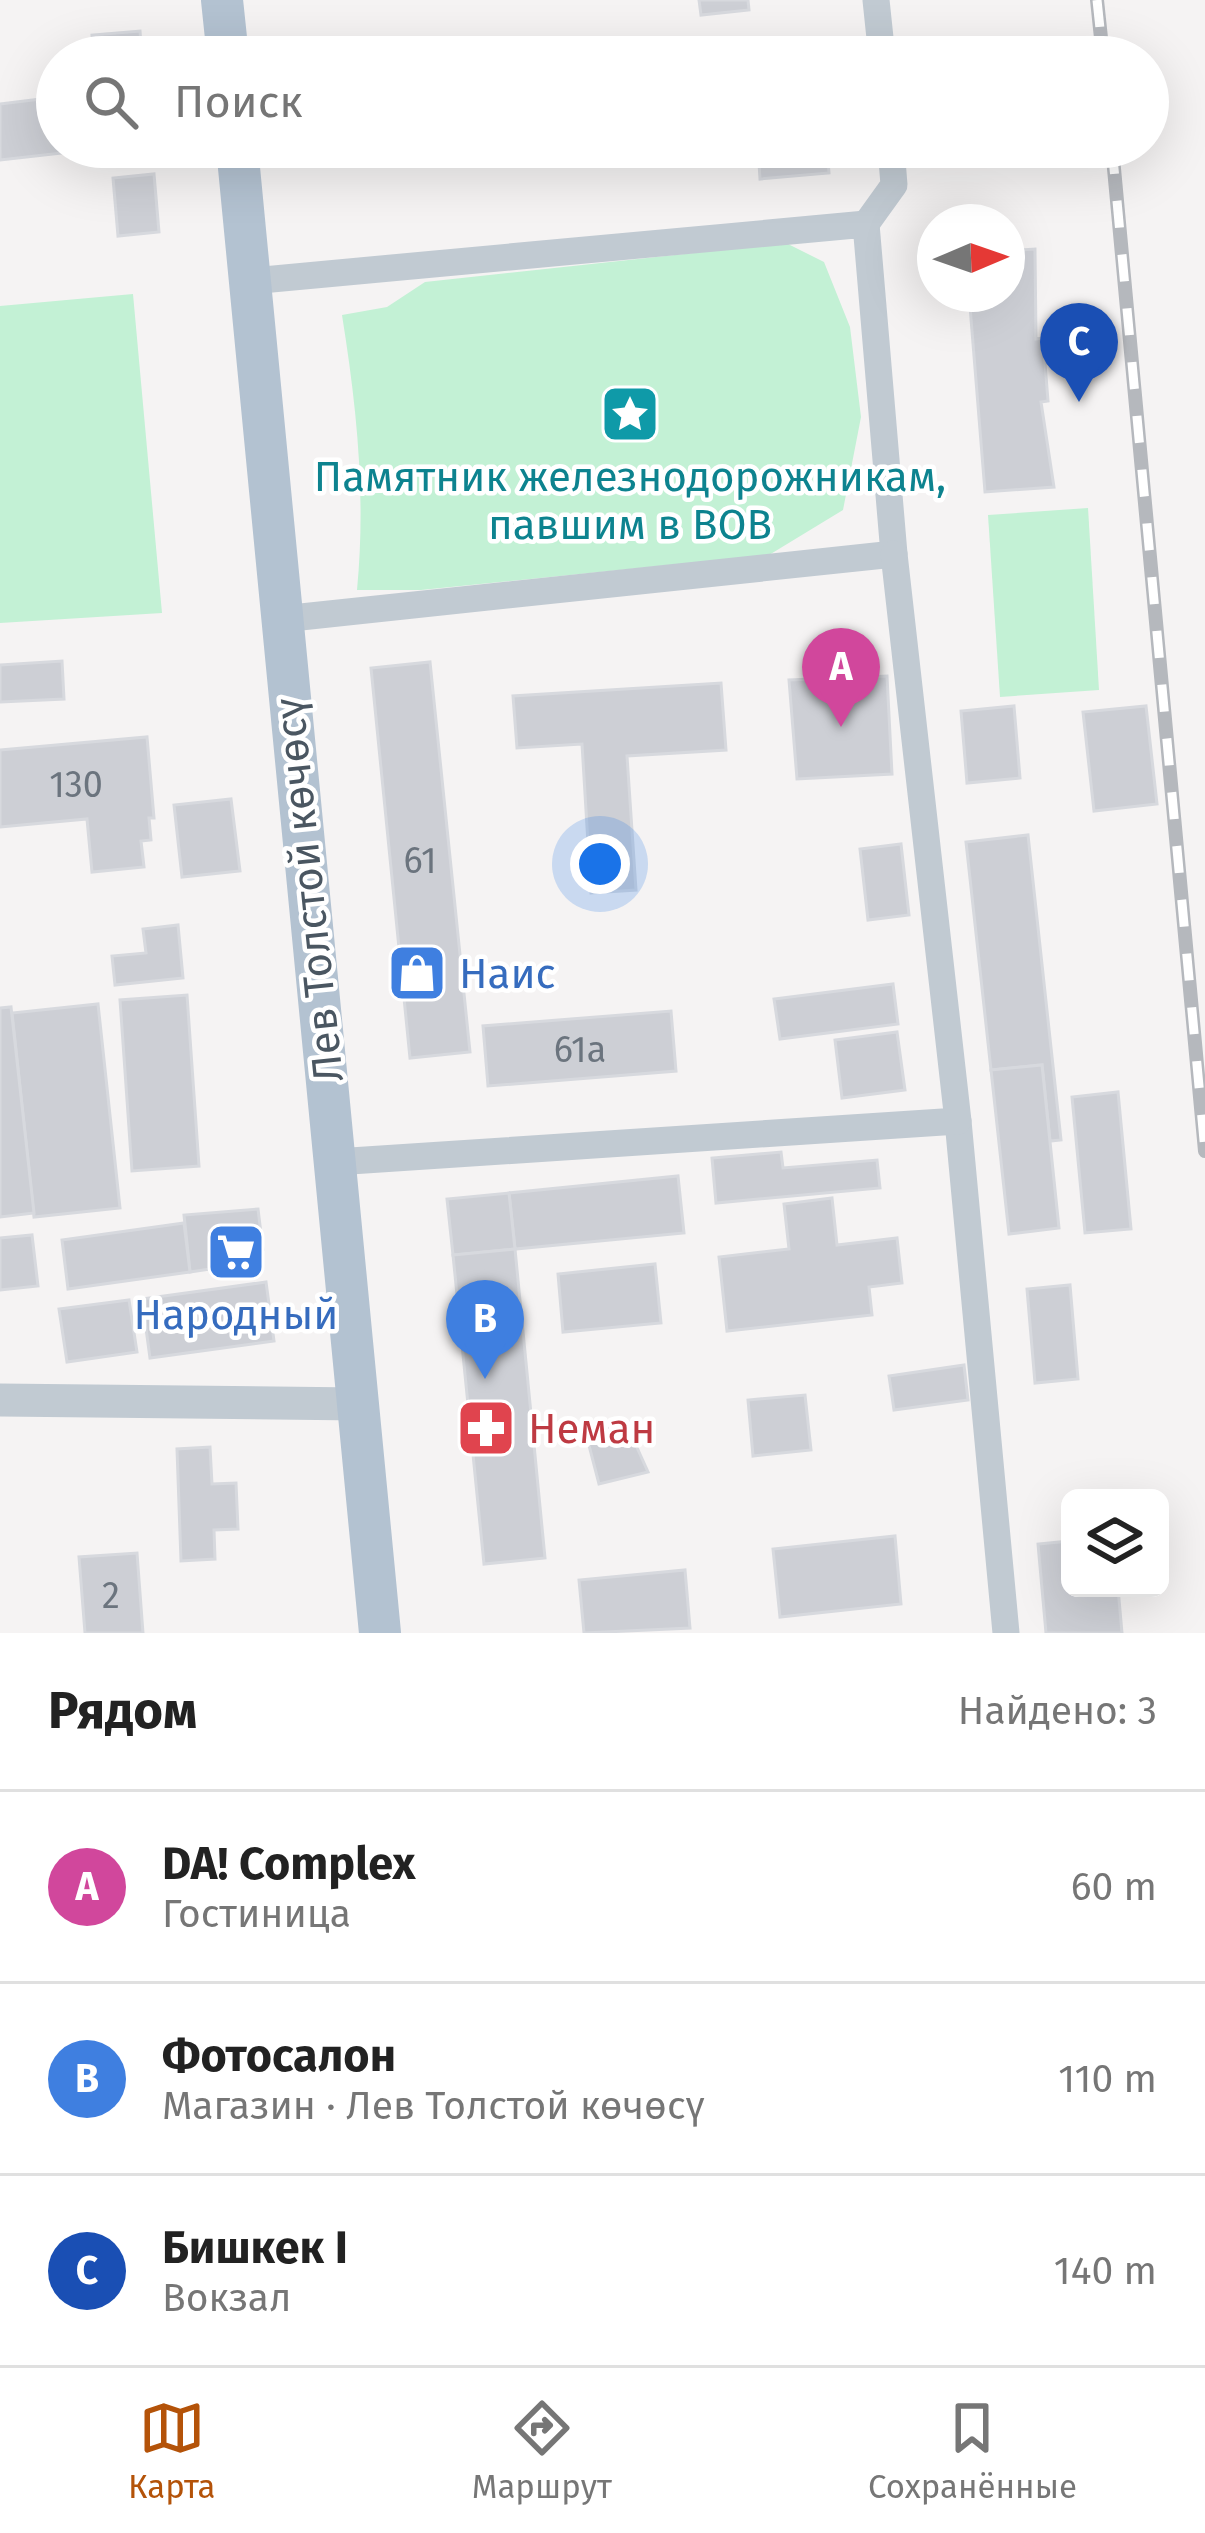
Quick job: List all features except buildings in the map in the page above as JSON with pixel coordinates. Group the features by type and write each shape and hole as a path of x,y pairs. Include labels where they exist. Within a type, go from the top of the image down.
{"main road":[{"path":"222,0 226,36"},
{"name":"Лев Толстой көчөсү","path":"239,168 380,1633"}],"street":[{"path":"876,0 880,36"},
{"path":"892,168 894,185 866,224 894,554 958,1121 1006,1633"},
{"path":"250,281 866,224"},
{"path":"282,619 894,554"},
{"path":"334,1162 958,1121"},
{"path":"0,1400 358,1404"}],"green space":[{"path":"786,243 824,262 850,327 861,417 843,510 769,555 421,590 357,590 358,452 342,315 387,307 425,282"},
{"path":"133,294 162,613 0,623 0,306"},
{"path":"1088,508 1099,690 1000,697 988,515"}],"railway":[{"path":"1097,0 1101,36"},
{"path":"1114,168 1205,1151"}],"place":[{"name":"Бишкек I","path":"1079,402"},
{"name":"Памятник железнодорожникам, павшим в ВОВ","path":"630,414"},
{"name":"DA! Complex","path":"841,727"},
{"name":"Наис","path":"417,973"},
{"name":"Народный","path":"236,1252"},
{"name":"Фотосалон","path":"485,1379"},
{"name":"Неман","path":"486,1428"}]}
